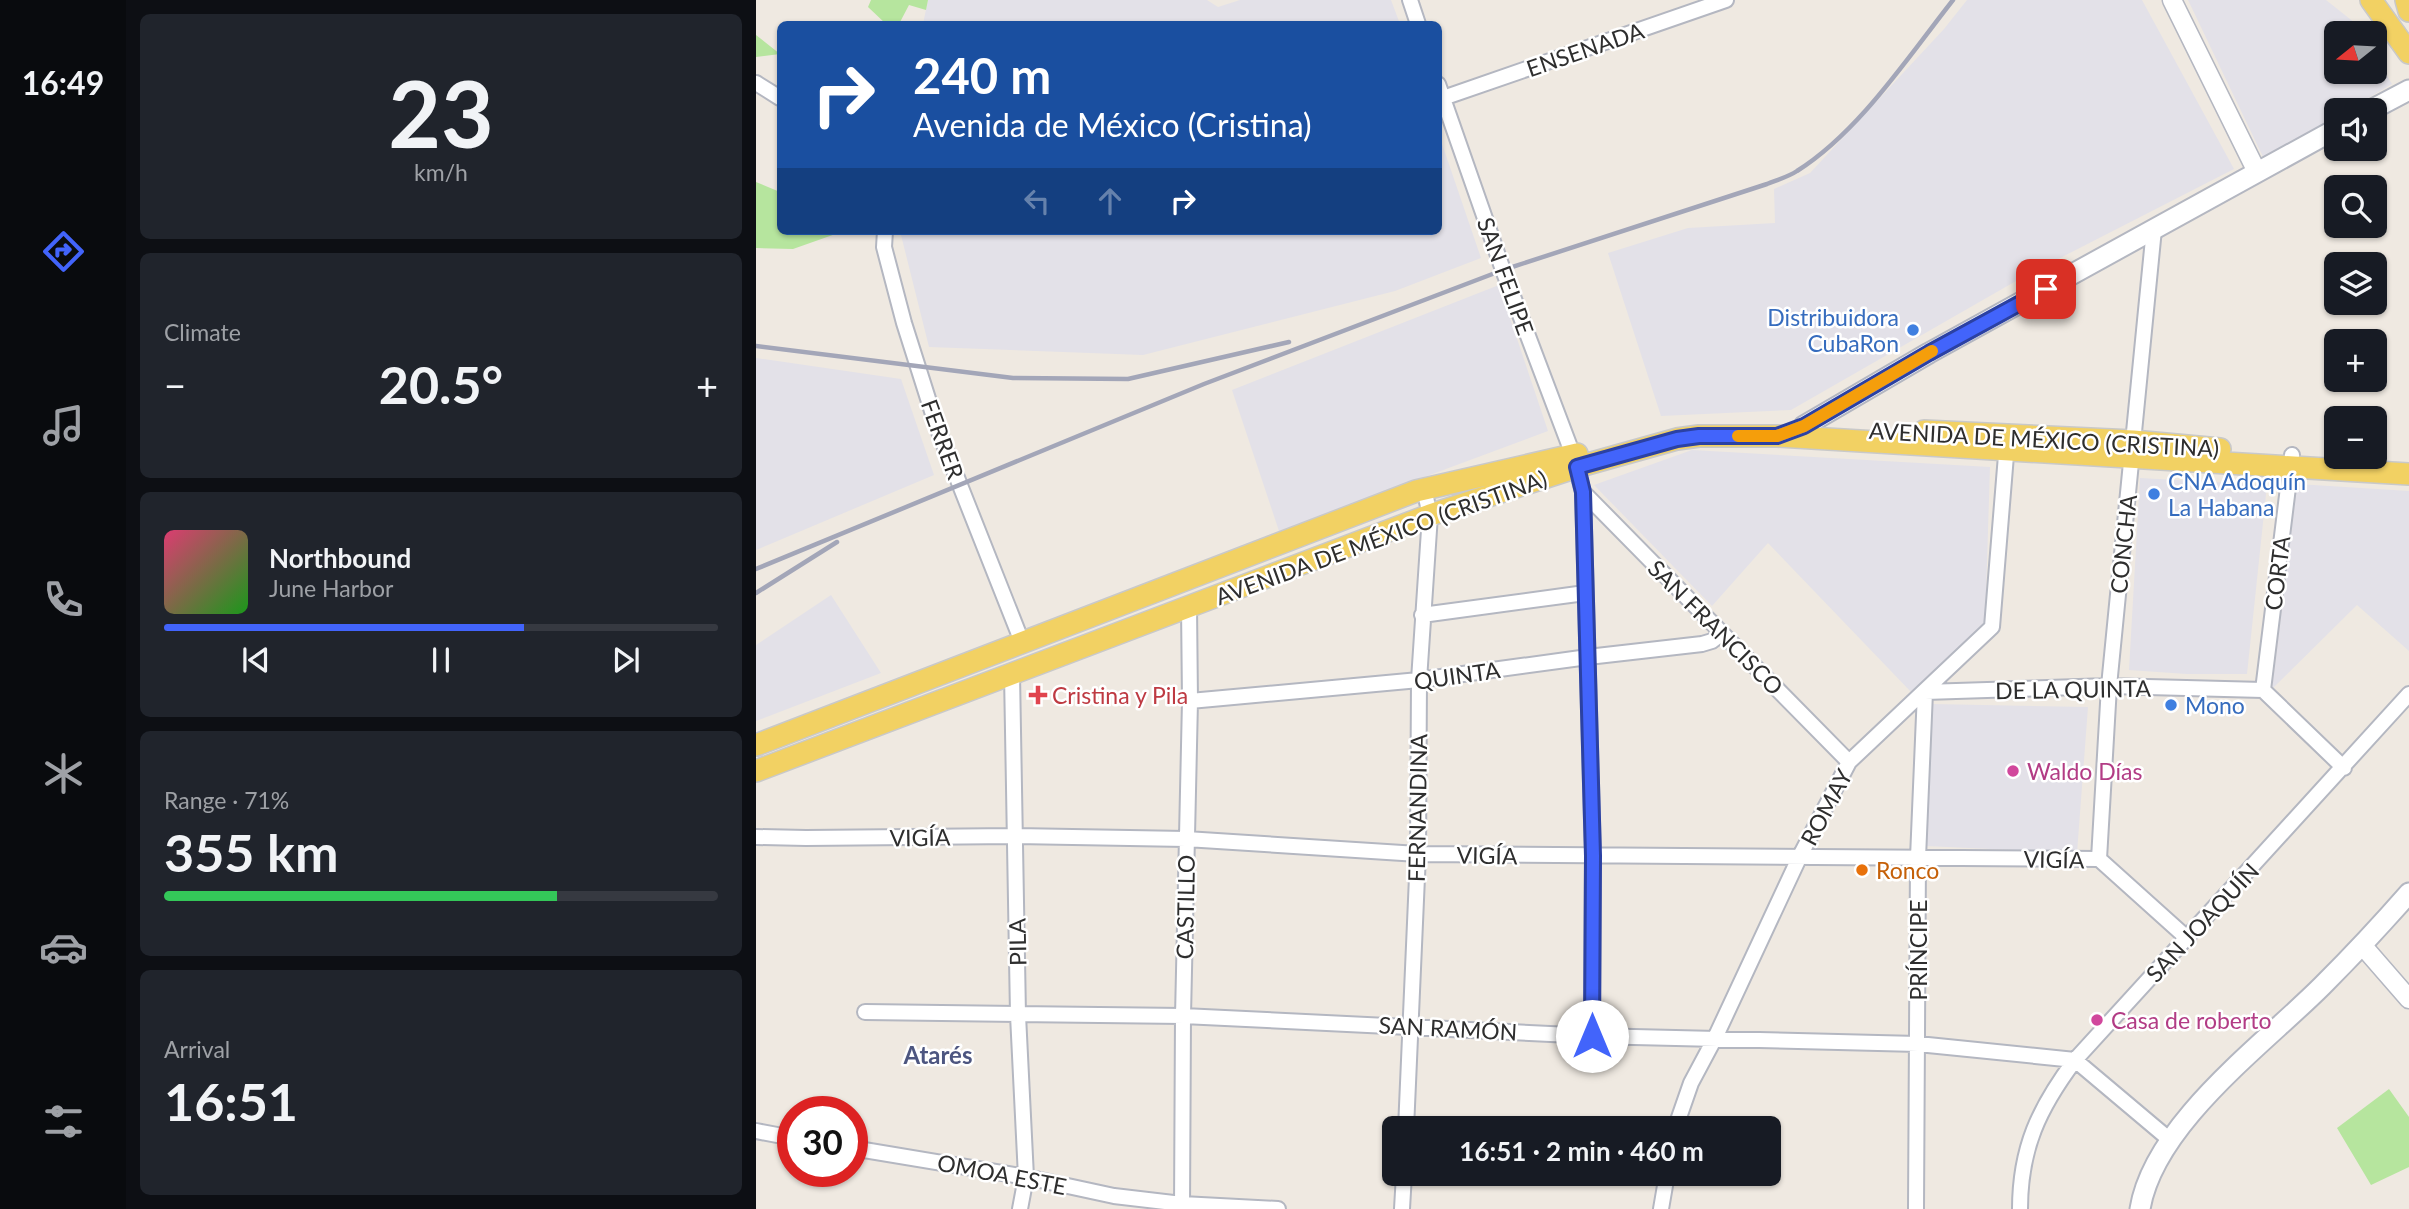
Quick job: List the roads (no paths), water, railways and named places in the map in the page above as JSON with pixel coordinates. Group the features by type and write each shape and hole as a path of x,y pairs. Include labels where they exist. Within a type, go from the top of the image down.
{"main road":[{"path":"2372,0 2409,33"},
{"path":"2372,0 2409,53"},
{"path":"2406,0 2409,11"},
{"path":"2387,101 2409,89"},
{"path":"1777,436 1804,426 1929,353 2324,136"},
{"name":"AVENIDA DE MÉXICO (CRISTINA)","path":"756,772 1430,515 1575,461 1674,428 1696,424 1804,426 2007,443"},
{"name":"AVENIDA DE MÉXICO (CRISTINA)","path":"756,746 1424,489 1677,439 1699,436 1777,436 2007,443 2291,461 2409,474"},
{"name":"AVENIDA DE MÉXICO (CRISTINA)","path":"2291,461 2324,458"},
{"name":"AVENIDA DE MÉXICO (CRISTINA)","path":"2387,459 2409,460"},
{"path":"2140,1209 2153,1166 2170,1140 2241,1060 2320,988 2409,893"}],"street":[{"path":"1410,0 1417,21"},
{"name":"ENSENADA","path":"1442,91 1726,0"},
{"path":"2172,0 2258,172"},
{"path":"756,83 777,96"},
{"name":"SAN FELIPE","path":"1442,94 1503,270 1575,461 1583,492 1593,856 1592,1036"},
{"name":"CONCHA","path":"2099,859 2109,686 2154,229"},
{"name":"FERRER","path":"885,235 884,247 894,285 937,427 1022,642"},
{"name":"ROMAY","path":"1680,1116 1691,1083 1715,1038 1800,856 1849,762 1992,627 2007,443"},
{"name":"CORTA","path":"2263,690 2291,461"},
{"name":"FERNANDINA","path":"1407,1116 1418,854 1419,680 1430,515 1424,489"},
{"name":"SAN FRANCISCO","path":"1583,492 1849,762"},
{"path":"1422,615 1585,593"},
{"name":"CASTILLO","path":"1182,1207 1190,701 1189,606"},
{"name":"QUINTA","path":"1190,701 1419,680 1702,645 1721,634"},
{"name":"PILA","path":"1012,674 1018,1015 1026,1177 1020,1209"},
{"name":"DE LA QUINTA","path":"1925,692 2109,686 2263,690"},
{"path":"2263,690 2344,768"},
{"name":"PRÍNCIPE","path":"1916,1209 1918,858 1925,692"},
{"name":"SAN JOAQUÍN","path":"2020,1209 2026,1150 2034,1127 2043,1106 2075,1060 2409,694"},
{"name":"VIGÍA","path":"756,837 1014,836 1186,839 1418,854 2099,859 2188,939"},
{"path":"2362,945 2409,999"},
{"name":"SAN RAMÓN","path":"865,1013 1183,1016 1592,1036 1918,1044 2075,1060"},
{"path":"2075,1060 2170,1140"},
{"path":"756,1131 777,1135"},
{"name":"OMOA ESTE","path":"868,1151 1182,1207 1278,1209"},
{"path":"1402,1209 1403,1186"},
{"path":"1661,1209 1665,1186"}],"railway":[{"path":"756,569 1204,384 1503,270 1790,175 1820,155 1862,115 1953,0"},
{"path":"756,346 1013,378 1128,379 1289,342"},
{"path":"756,593 837,542"}],"place":[{"name":"Distribuidora CubaRon","path":"1913,330"},
{"name":"CNA Adoquín La Habana","path":"2154,494"},
{"name":"Cristina y Pila","path":"1038,695"},
{"name":"Mono","path":"2171,705"},
{"name":"Waldo Días","path":"2013,771"},
{"name":"Ronco","path":"1862,870"},
{"name":"Casa de roberto","path":"2097,1020"}],"district":[{"name":"Atarés","path":"938,1054"}]}
